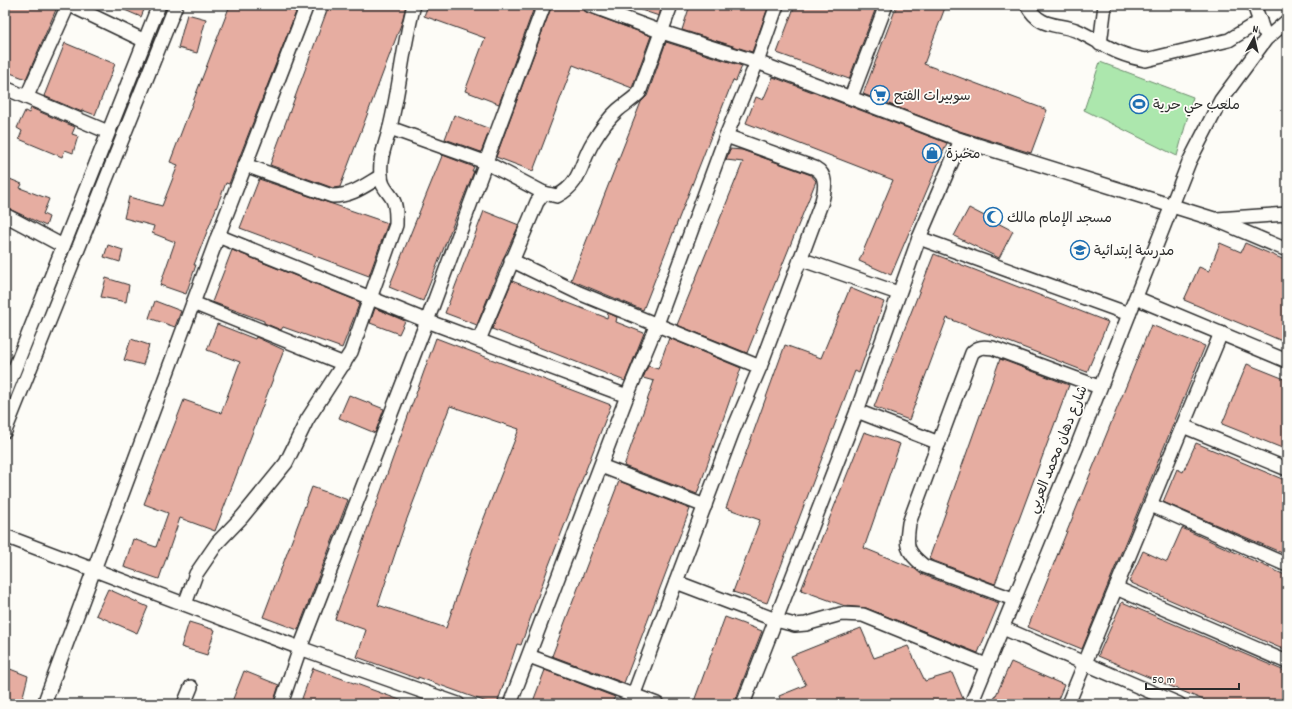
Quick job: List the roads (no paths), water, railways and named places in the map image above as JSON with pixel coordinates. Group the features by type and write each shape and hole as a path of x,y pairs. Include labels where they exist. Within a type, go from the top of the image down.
{"street":[{"path":"27,96 69,5 145,41"},
{"path":"6,385 159,5"},
{"path":"5,431 176,5"},
{"path":"44,704 218,236 306,5"},
{"path":"185,604 196,574 218,542 242,518 286,463 306,420 351,352 396,225 396,212 393,199 384,188 381,176 380,159 390,128 407,34 414,5"},
{"path":"281,704 300,648 428,321 485,162 544,5"},
{"path":"589,5 662,32 757,62 960,140 1214,219 1287,250"},
{"path":"390,128 485,162 544,193 557,196 569,190 580,173 593,142 618,110 630,102 639,93 671,5"},
{"path":"510,704 627,396 657,324 726,136 757,62 777,5"},
{"path":"851,97 886,5"},
{"path":"1027,5 1041,21 1079,31 1116,52 1132,58 1146,60 1229,40 1260,21"},
{"path":"1100,44 1105,5"},
{"path":"1254,5 1266,39"},
{"name":"شارع دهان محمد العربي","path":"971,704 1078,444 1099,387 1136,298 1189,162 1221,100 1266,39 1286,23"},
{"path":"5,88 27,96 108,132"},
{"path":"631,699 732,432 760,367 822,201 825,188 822,174 819,170 726,136"},
{"path":"743,704 857,411 898,293 919,238 960,140"},
{"path":"245,165 332,196 343,196 354,193 381,176"},
{"path":"479,340 511,260 537,202 544,193"},
{"path":"1214,219 1287,214"},
{"path":"5,215 63,246"},
{"path":"218,236 428,321 627,396"},
{"path":"919,238 1129,314"},
{"path":"800,259 898,293"},
{"path":"511,260 579,293 760,367"},
{"path":"1136,298 1287,361"},
{"path":"193,303 344,364"},
{"path":"1068,704 1221,333"},
{"path":"1013,599 924,566 912,556 906,544 909,523 972,353 976,349 993,348 1099,387"},
{"path":"857,411 939,443"},
{"path":"1183,426 1287,469"},
{"path":"601,466 705,506"},
{"path":"1151,505 1287,565"},
{"path":"5,536 300,648 458,704"},
{"path":"676,582 776,620 795,625 806,624 841,614 863,615 986,665"},
{"path":"1116,588 1287,662"},
{"path":"1002,628 1179,704"},
{"path":"529,656 631,699 657,704"},
{"path":"184,704 190,687"}],"place":[{"name":"سوبيرات الفتح","path":"880,95"},
{"name":"ملعب حي حرية","path":"1139,104"},
{"name":"مخبزة","path":"932,153"},
{"name":"مسجد الإمام مالك","path":"993,217"},
{"name":"مدرسة إبتدائية","path":"1080,250"}]}
